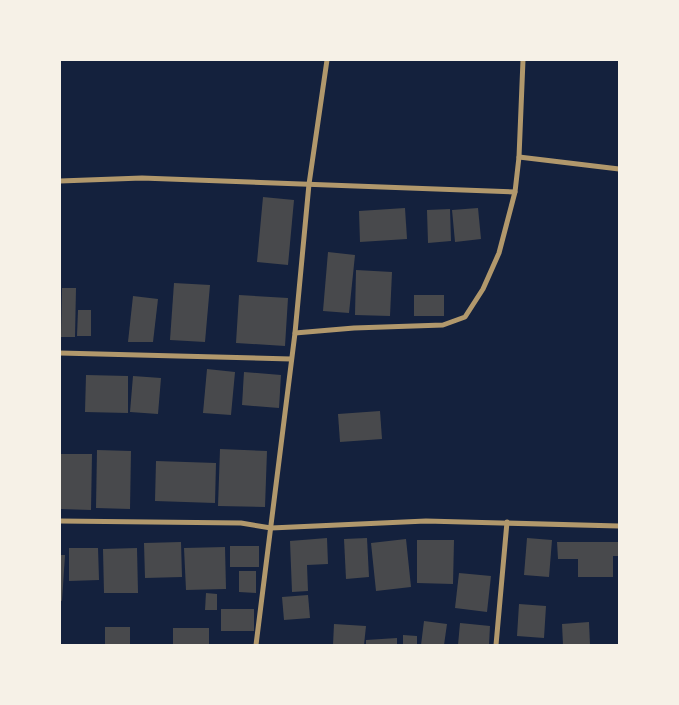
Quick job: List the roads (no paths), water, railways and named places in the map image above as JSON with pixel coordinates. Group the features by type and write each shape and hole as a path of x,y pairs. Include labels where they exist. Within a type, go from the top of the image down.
{"street":[{"path":"256,645 295,333 309,184 327,60"},
{"path":"295,333 354,328 443,325 465,317 483,289 498,253 515,192 519,157 523,60"},
{"path":"519,157 619,169"},
{"path":"60,181 142,178 515,192"},
{"path":"60,353 291,359"},
{"path":"60,521 241,523 271,528 426,521 619,526"},
{"path":"496,645 507,522"}]}
